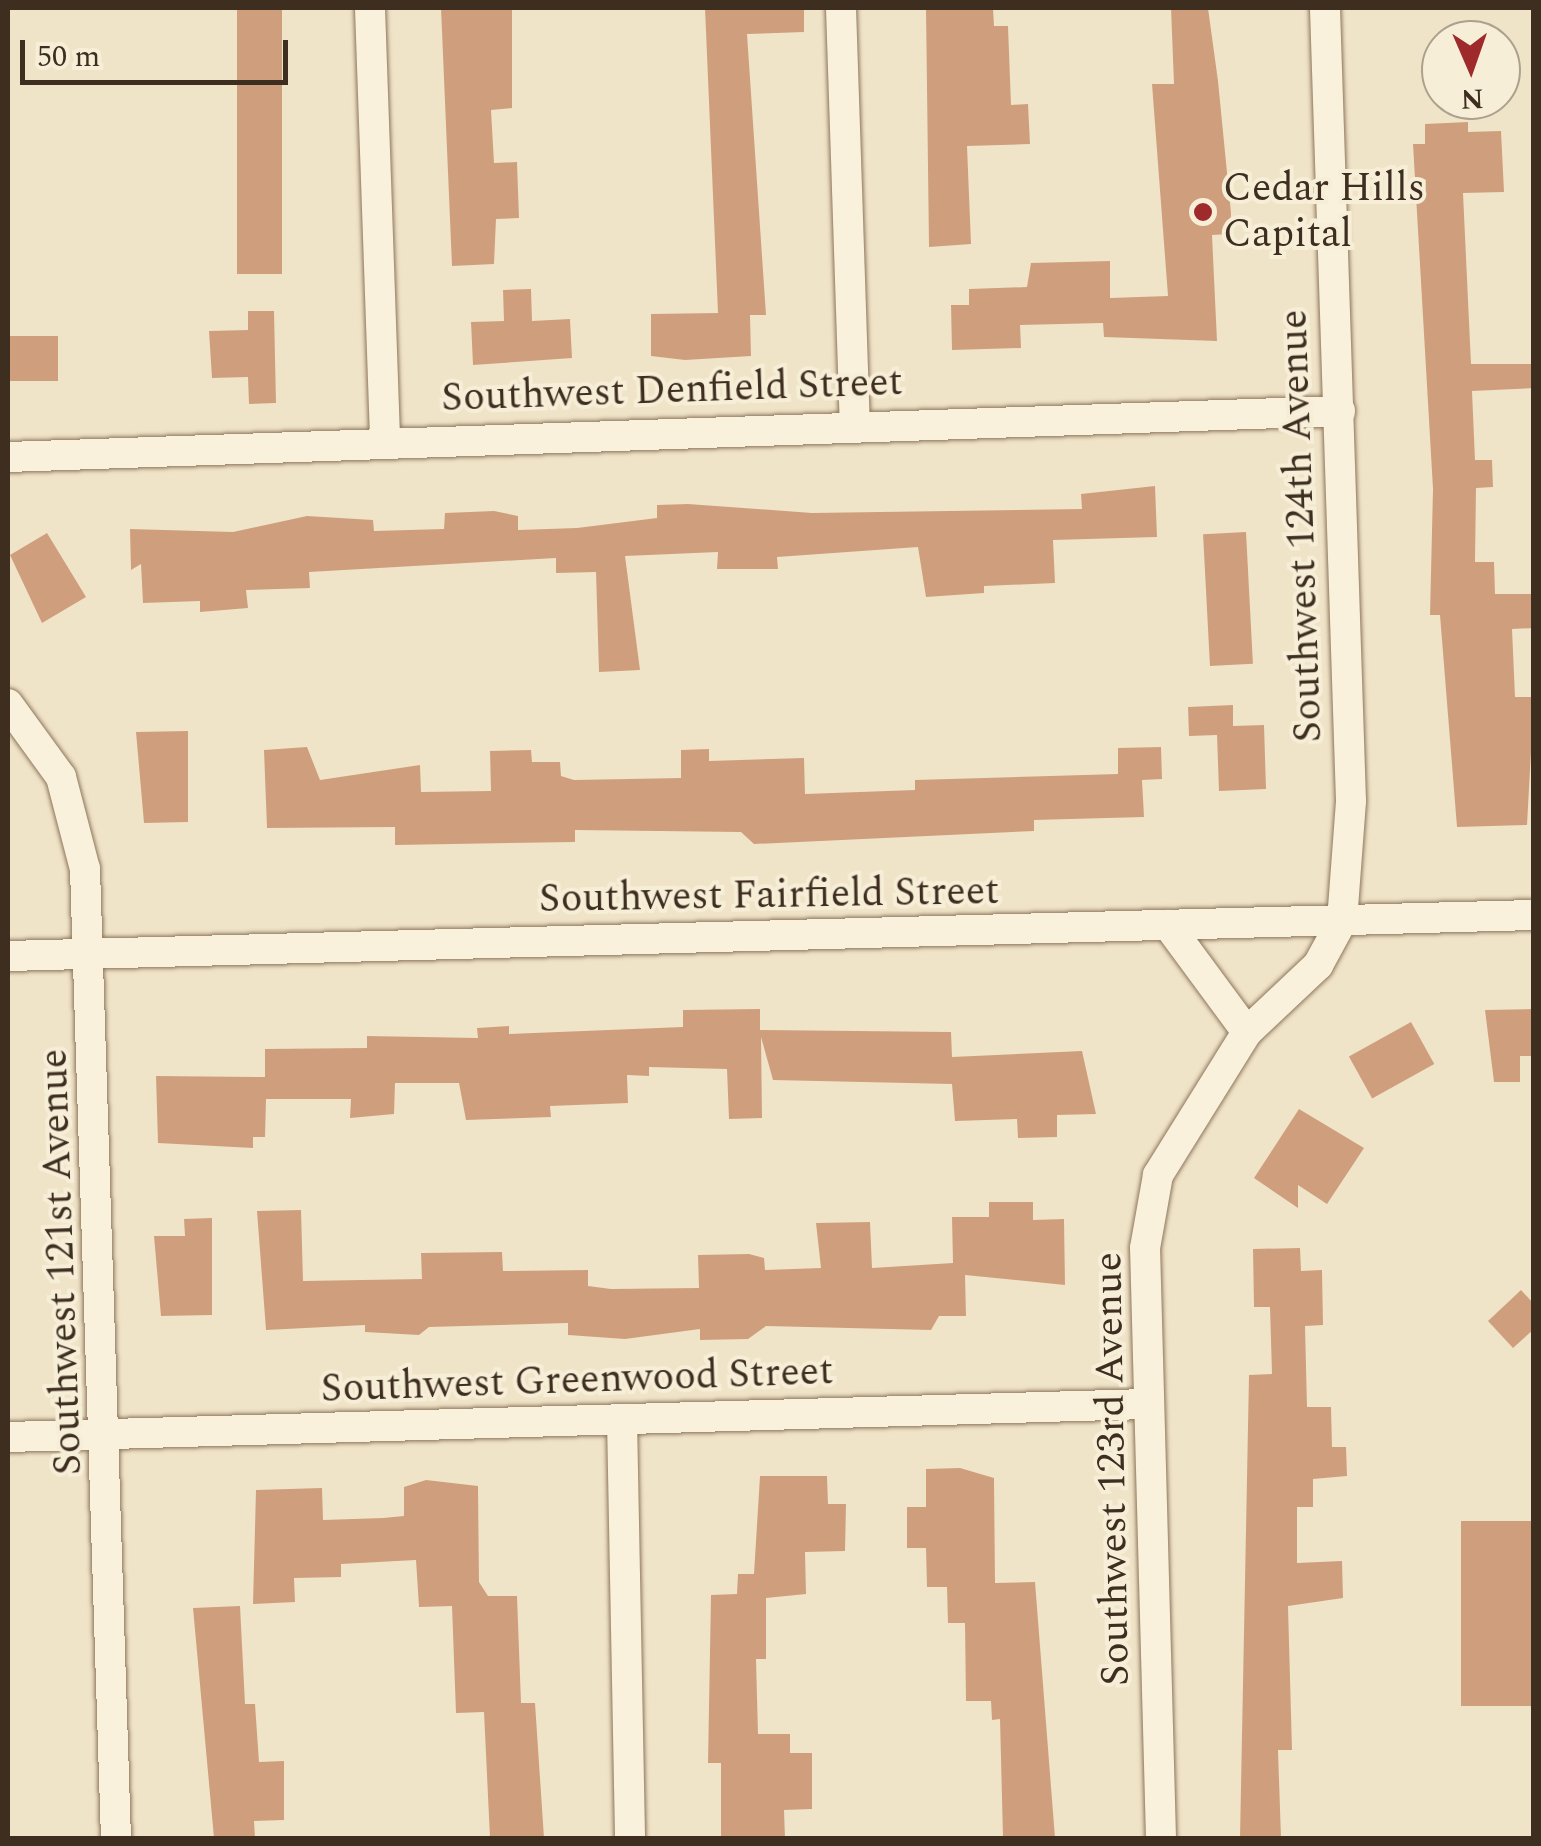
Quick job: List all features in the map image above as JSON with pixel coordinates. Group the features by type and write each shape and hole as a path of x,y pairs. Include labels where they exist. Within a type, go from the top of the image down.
{"street":[{"path":"370,8 385,441"},
{"path":"840,8 856,424"},
{"name":"Southwest 124th Avenue","path":"1325,8 1351,801 1342,921"},
{"name":"Southwest Denfield Street","path":"8,457 856,424 1340,411"},
{"name":"Southwest 121st Avenue","path":"8,704 60,777 85,869 92,954 108,1435 116,1838"},
{"name":"Southwest Fairfield Street","path":"8,956 1534,916"},
{"name":"Southwest 123rd Avenue","path":"1161,1838 1144,1248 1158,1174 1248,1032 1318,965 1342,921"},
{"path":"1168,926 1248,1032"},
{"name":"Southwest Greenwood Street","path":"8,1437 1148,1404"},
{"path":"622,1420 630,1838"}],"building":[{"path":"237,8 282,8 282,274 237,274"},
{"path":"441,8 512,8 512,108 491,110 494,163 517,162 519,218 496,219 494,264 452,266"},
{"path":"705,8 804,8 804,32 747,34 766,315 750,315 751,356 685,360 651,356 651,314 718,313"},
{"path":"926,8 993,8 994,26 1008,26 1011,105 1028,104 1030,144 967,146 971,244 929,247"},
{"path":"1171,8 1208,8 1231,213 1230,234 1212,235 1217,341 1104,337 1103,323 1020,325 1021,348 952,350 951,305 969,305 969,289 1027,287 1031,263 1110,261 1110,298 1168,296 1152,84 1174,84"},
{"path":"1468,122 1468,132 1501,131 1504,192 1463,193 1471,364 1534,364 1534,388 1472,391 1475,460 1492,460 1493,487 1476,488 1475,562 1494,562 1495,594 1534,594 1534,628 1512,629 1515,697 1534,697 1527,825 1457,827 1440,615 1430,615 1433,489 1413,144 1425,144 1425,124"},
{"path":"531,289 532,321 570,319 572,358 473,365 471,322 504,321 503,290"},
{"path":"248,311 274,311 276,403 249,404 248,377 212,378 209,331 248,330"},
{"path":"8,336 58,336 58,381 8,381"},
{"path":"1155,486 1157,537 1053,540 1055,583 984,586 984,593 926,597 918,547 777,557 778,569 717,569 718,552 625,556 640,670 599,672 596,572 556,573 556,558 309,572 310,588 246,590 248,608 200,612 200,601 143,603 141,564 131,570 130,529 233,532 307,516 373,520 374,531 444,529 445,513 494,511 518,516 518,530 577,528 657,518 657,505 688,504 812,513 1082,509 1081,494"},
{"path":"1246,532 1253,664 1210,666 1203,534"},
{"path":"47,533 86,597 42,623 10,555"},
{"path":"1233,705 1233,726 1264,725 1266,789 1219,791 1217,735 1189,736 1188,707"},
{"path":"188,731 188,822 144,823 136,732"},
{"path":"307,747 320,780 420,765 421,792 491,791 490,751 531,750 532,762 560,762 561,776 574,780 681,778 681,750 709,749 709,761 804,758 805,794 915,790 915,780 1118,774 1118,748 1161,747 1162,779 1142,780 1144,817 1034,820 1034,831 754,844 741,832 575,830 575,842 395,845 395,827 267,828 264,750"},
{"path":"760,1009 760,1030 951,1032 952,1057 1082,1051 1096,1114 1057,1115 1057,1137 1018,1138 1017,1119 955,1121 952,1084 773,1080 761,1037 762,1118 729,1119 727,1069 649,1067 649,1076 627,1075 628,1103 550,1106 551,1117 466,1120 459,1083 395,1083 394,1114 350,1118 351,1099 266,1099 265,1137 253,1137 253,1148 158,1143 156,1076 265,1077 265,1049 367,1048 367,1036 478,1038 477,1028 509,1026 509,1034 683,1027 683,1010"},
{"path":"1534,1009 1534,1056 1520,1056 1520,1082 1494,1082 1485,1010"},
{"path":"1411,1022 1434,1064 1372,1098 1349,1056"},
{"path":"1299,1109 1364,1148 1327,1204 1298,1185 1298,1208 1254,1178"},
{"path":"989,1202 1033,1202 1033,1220 1064,1219 1065,1285 965,1275 966,1316 939,1316 931,1330 766,1326 748,1339 700,1340 700,1329 625,1339 568,1335 568,1323 429,1327 419,1335 365,1332 365,1325 266,1330 257,1211 301,1210 303,1281 422,1279 421,1253 502,1252 503,1271 588,1270 588,1286 611,1289 699,1288 698,1255 749,1254 764,1258 765,1270 821,1268 816,1223 870,1222 872,1268 953,1263 952,1217 989,1217"},
{"path":"212,1218 212,1315 161,1316 154,1236 185,1236 184,1219"},
{"path":"1300,1248 1301,1271 1322,1270 1323,1325 1305,1326 1307,1407 1331,1407 1332,1447 1346,1447 1347,1476 1313,1479 1313,1507 1297,1507 1297,1563 1342,1561 1343,1598 1288,1606 1292,1750 1278,1750 1281,1838 1240,1838 1249,1375 1272,1374 1270,1307 1254,1307 1253,1249"},
{"path":"1521,1290 1534,1304 1534,1329 1513,1348 1488,1321"},
{"path":"960,1468 994,1478 995,1583 1035,1582 1055,1838 1003,1838 1000,1719 992,1720 991,1701 966,1701 965,1623 948,1623 947,1587 927,1587 926,1548 907,1548 907,1507 926,1507 926,1469"},
{"path":"760,1476 827,1476 828,1504 846,1504 845,1551 805,1552 806,1594 766,1598 766,1659 756,1659 758,1734 790,1734 790,1753 812,1753 812,1809 784,1810 785,1838 721,1838 721,1763 708,1763 711,1595 737,1594 738,1574 754,1574"},
{"path":"426,1480 478,1486 479,1582 488,1596 517,1596 521,1703 535,1703 544,1838 490,1838 484,1712 456,1713 452,1606 419,1607 416,1560 341,1564 341,1577 294,1578 295,1602 253,1604 256,1490 322,1488 323,1520 383,1518 404,1516 404,1487"},
{"path":"1461,1521 1534,1521 1534,1706 1461,1706"},
{"path":"240,1606 245,1704 255,1704 259,1762 284,1761 284,1820 254,1821 255,1838 214,1838 193,1608"}],"place":[{"name":"Cedar Hills Capital","path":"1203,212"}]}
